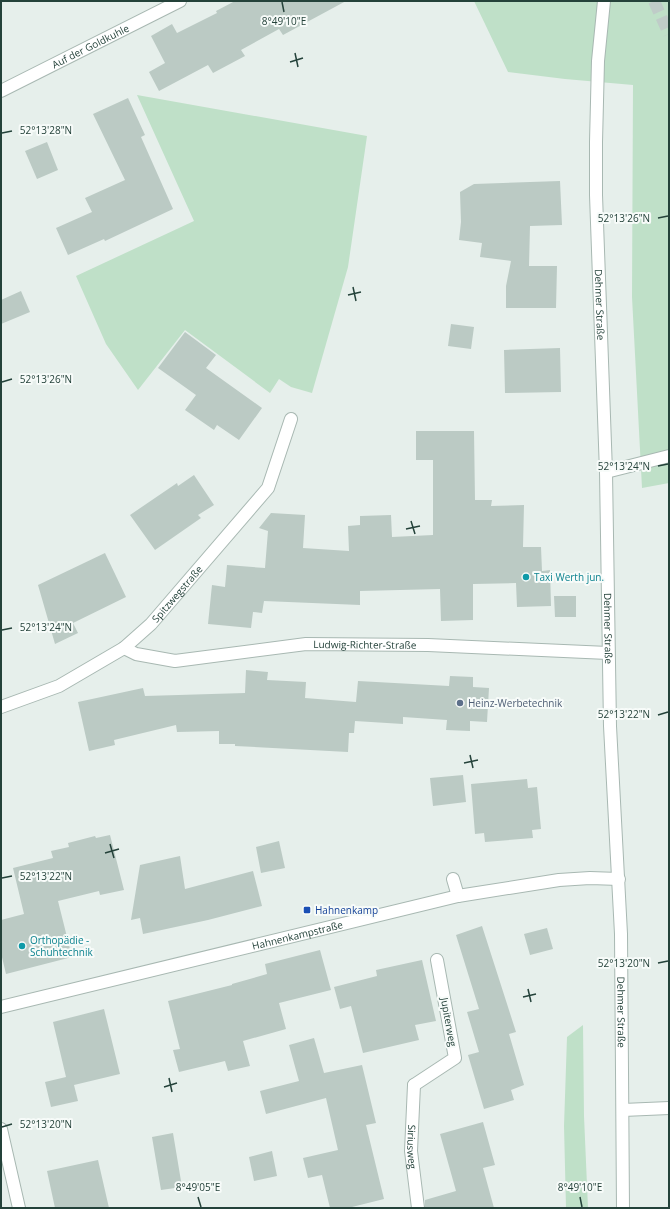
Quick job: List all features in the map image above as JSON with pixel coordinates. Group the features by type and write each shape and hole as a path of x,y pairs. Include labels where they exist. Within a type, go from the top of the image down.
{"street":[{"name":"Auf der Goldkuhle","path":"1,91 180,1"},
{"name":"Dehmer Straße","path":"604,1 598,61 596,195 606,472 610,726 621,934 623,1208"},
{"name":"Spitzwegstraße","path":"1,707 59,686 124,648 151,624 268,488 291,419"},
{"path":"606,472 669,456"},
{"name":"Ludwig-Richter-Straße","path":"124,648 136,654 175,661 306,644 428,645 608,653"},
{"name":"Hahnenkampstraße","path":"1,1007 458,896 559,880 590,878 619,879"},
{"path":"453,879 458,896"},
{"name":"Jupiterweg","path":"414,1085 455,1058 437,960"},
{"name":"Siriusweg","path":"414,1085 411,1151 418,1208"},
{"path":"623,1110 669,1108"},
{"path":"1,1129 19,1208"}],"green space":[{"path":"474,1 669,1 669,483 642,488 632,297 633,85 508,72"},
{"path":"137,95 367,136 348,267 312,393 291,387 279,379 270,393 185,330 138,390 106,344 76,276 194,221"},
{"path":"583,1025 584,1116 588,1208 566,1208 564,1126 567,1037"}],"building":[{"path":"235,1 346,1 283,35 279,29 241,50 245,56 213,73 208,65 159,91 149,72 165,63 151,36 172,24 177,33 217,13 216,11"},
{"path":"128,98 145,135 141,137 173,209 105,241 104,239 68,255 56,228 92,212 85,198 125,180 93,114"},
{"path":"47,142 58,170 37,179 25,151"},
{"path":"560,181 562,225 530,226 529,266 557,266 556,308 506,308 506,286 511,261 480,257 482,243 459,240 461,222 460,192 474,184"},
{"path":"21,291 30,312 1,324 1,300"},
{"path":"451,324 474,327 471,349 448,346"},
{"path":"185,332 216,355 206,368 262,408 239,440 217,425 214,430 185,410 196,395 158,368"},
{"path":"560,348 561,392 505,393 504,350"},
{"path":"416,431 474,431 475,500 492,500 491,506 524,505 523,547 541,547 542,571 550,570 551,606 517,607 516,583 473,584 473,620 441,621 440,589 360,591 360,605 264,601 262,613 253,612 251,628 208,624 212,585 225,587 227,565 265,568 268,531 259,528 271,513 305,515 303,548 349,551 348,526 360,525 360,516 391,515 392,537 433,535 433,460 416,460"},
{"path":"194,475 214,505 198,515 201,518 155,550 130,515 177,483 178,486"},
{"path":"105,553 126,597 73,623 78,633 55,644 38,585"},
{"path":"554,596 576,596 576,617 555,617"},
{"path":"246,670 268,672 267,680 306,682 305,698 356,702 358,681 449,686 450,676 473,677 473,687 489,688 487,722 470,721 470,731 446,730 447,720 403,717 403,724 355,721 354,733 349,733 348,752 219,744 219,731 177,732 176,725 114,740 115,745 89,751 78,702 143,688 145,696 245,693"},
{"path":"463,775 466,802 433,806 430,778"},
{"path":"527,779 528,788 537,787 541,829 532,830 533,838 485,842 484,833 475,834 471,784"},
{"path":"110,835 124,890 100,895 99,891 58,901 72,957 6,974 1,953 1,920 24,914 13,868 53,858 51,851 69,847 68,843 95,836 96,838"},
{"path":"279,841 285,868 261,873 256,847"},
{"path":"180,856 185,889 253,871 262,906 208,920 143,934 140,918 131,920 140,865"},
{"path":"482,926 516,1032 509,1034 524,1085 511,1090 514,1100 484,1109 468,1055 479,1052 467,1012 479,1009 456,935"},
{"path":"547,928 553,949 530,955 524,934"},
{"path":"320,950 331,990 279,1003 286,1029 243,1041 250,1066 228,1071 225,1061 179,1072 173,1050 180,1049 168,1001 232,985 267,974 265,964"},
{"path":"422,960 436,1021 415,1025 419,1040 363,1053 351,1006 340,1009 334,987 377,976 376,970"},
{"path":"104,1009 120,1074 74,1085 78,1101 51,1107 45,1082 66,1077 53,1022"},
{"path":"314,1038 324,1073 362,1065 376,1123 366,1125 384,1199 348,1208 330,1208 322,1175 308,1178 303,1158 338,1150 326,1098 266,1114 260,1091 299,1081 289,1045"},
{"path":"483,1122 495,1165 483,1168 494,1208 425,1208 425,1200 456,1191 440,1134"},
{"path":"173,1133 182,1187 161,1190 152,1137"},
{"path":"272,1151 277,1176 254,1181 249,1157"},
{"path":"98,1160 109,1208 55,1208 47,1171"}],"tunnel":[{"path":"654,1 669,34"}],"place":[{"name":"Taxi Werth jun.","path":"526,577"},
{"name":"Heinz-Werbetechnik","path":"460,703"},
{"name":"Hahnenkamp","path":"307,910"},
{"name":"Orthopädie - Schuhtechnik","path":"22,946"}]}
